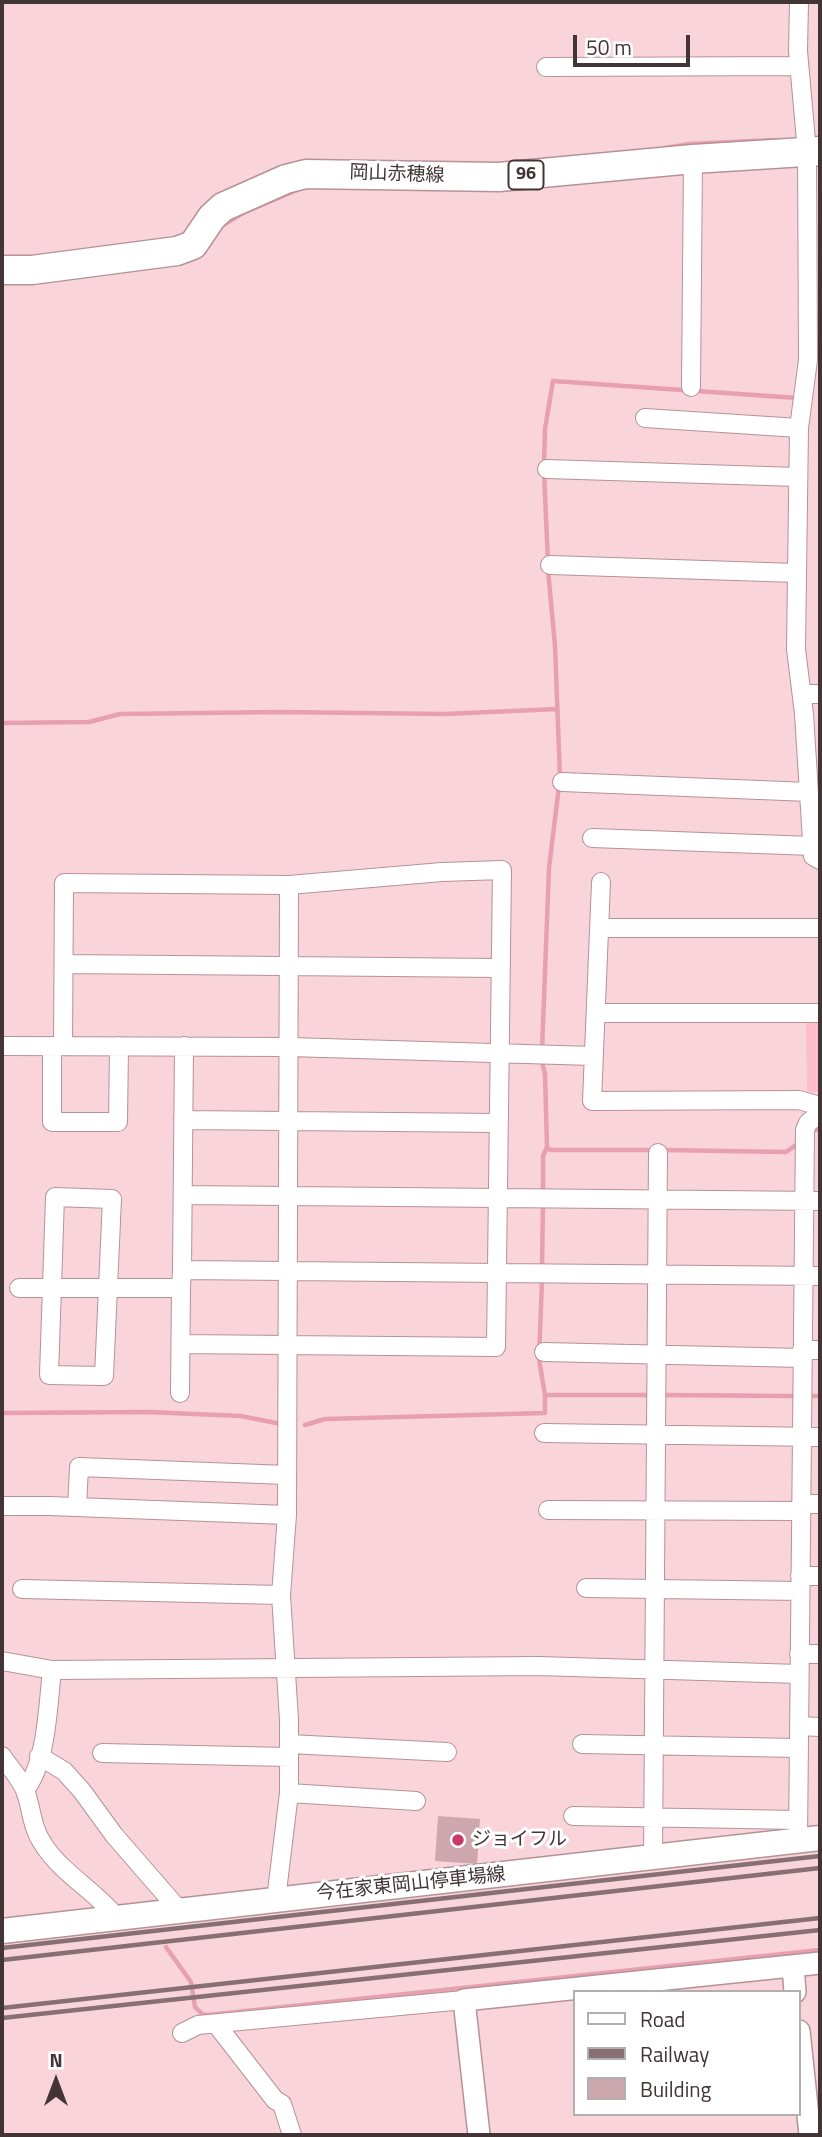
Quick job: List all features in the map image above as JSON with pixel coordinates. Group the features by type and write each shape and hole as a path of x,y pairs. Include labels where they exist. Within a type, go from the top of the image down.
{"main road":[{"name":"岡山赤穂線","path":"2,270 32,270 177,251 193,245 212,217 223,208 286,179 306,174 499,177 693,159 814,152"},
{"name":"今在家東岡山停車場線","path":"2,1931 653,1858 805,1833"}],"street":[{"path":"592,838 817,853 809,792 811,694 796,649 799,428 808,360 814,152 799,66 799,2"},
{"path":"546,67 799,66"},
{"path":"691,387 693,159"},
{"path":"645,418 799,428"},
{"path":"547,469 798,477"},
{"path":"550,565 797,573"},
{"path":"562,782 809,792"},
{"path":"119,1046 118,1122 52,1122 64,964 64,883 289,885 442,872 502,870 496,1347 180,1344"},
{"path":"601,882 592,1101 799,1100 820,1106"},
{"path":"276,1900 289,1793 281,1595 288,1475 289,885"},
{"path":"600,928 820,928"},
{"path":"64,964 500,968"},
{"path":"596,1013 820,1013"},
{"path":"2,1046 290,1047 593,1056"},
{"path":"180,1393 184,1046"},
{"path":"573,1816 653,1818 805,1833 798,1748 799,1654 802,1437 812,1276 813,1140 805,1130 808,1123 820,1113"},
{"path":"183,1120 498,1123"},
{"path":"653,1858 659,1153"},
{"path":"183,1195 812,1201"},
{"path":"55,1197 112,1199 108,1288 104,1376 49,1375 55,1197"},
{"path":"19,1288 108,1288 182,1279 289,1272 812,1276"},
{"path":"544,1352 808,1352"},
{"path":"544,1433 820,1437"},
{"path":"78,1507 79,1467 288,1475"},
{"path":"548,1510 801,1508 820,1504"},
{"path":"2,1506 287,1515"},
{"path":"586,1588 654,1590 800,1583 820,1576"},
{"path":"22,1589 281,1595"},
{"path":"799,1654 820,1654"},
{"path":"2,1661 52,1670 539,1666 799,1674"},
{"path":"52,1670 39,1756 28,1786 32,1821 44,1847 117,1918"},
{"path":"799,1726 820,1727"},
{"path":"582,1744 798,1748"},
{"path":"102,1753 289,1750 447,1752"},
{"path":"2,1756 28,1786"},
{"path":"39,1756 64,1771 82,1790 114,1835 180,1911"},
{"path":"289,1793 415,1801"},
{"path":"182,2033 198,2025 820,1963"},
{"path":"793,1966 795,1990"},
{"path":"464,2000 479,2135"},
{"path":"216,2024 275,2100 282,2104 292,2135"},
{"path":"801,2050 810,2135"}],"shaded area":[{"path":"806,1020 820,1020 820,1092 807,1092"}],"building":[{"name":"ジョイフル","path":"438,1816 480,1819 477,1864 435,1861"}],"waterway":[{"path":"665,148 690,144 775,140"},
{"path":"223,225 243,213 297,190"},
{"path":"544,464 545,429 553,381 797,398"},
{"path":"544,472 548,562"},
{"path":"548,570 555,646 560,777"},
{"path":"2,723 89,722 120,714 445,714 557,709"},
{"path":"542,1050 549,868 559,786"},
{"path":"541,1058 545,1074 547,1147 543,1156 543,1195"},
{"path":"816,1130 820,1127"},
{"path":"663,1150 786,1152 796,1145"},
{"path":"547,1147 550,1150 654,1150"},
{"path":"542,1267 543,1204"},
{"path":"542,1281 539,1359 545,1395"},
{"path":"305,1425 325,1419 545,1413 545,1395 652,1395"},
{"path":"661,1395 793,1396"},
{"path":"808,1396 820,1396"},
{"path":"2,1413 148,1412 241,1416 281,1424"},
{"path":"166,1947 191,1982 195,2007 202,2014 208,2015 820,1950"}],"railway":[{"path":"2,1948 820,1856"},
{"path":"2,1960 820,1868"},
{"path":"2,2008 820,1918"},
{"path":"2,2018 820,1930"}],"place":[{"name":"ジョイフル","path":"458,1840"}]}
